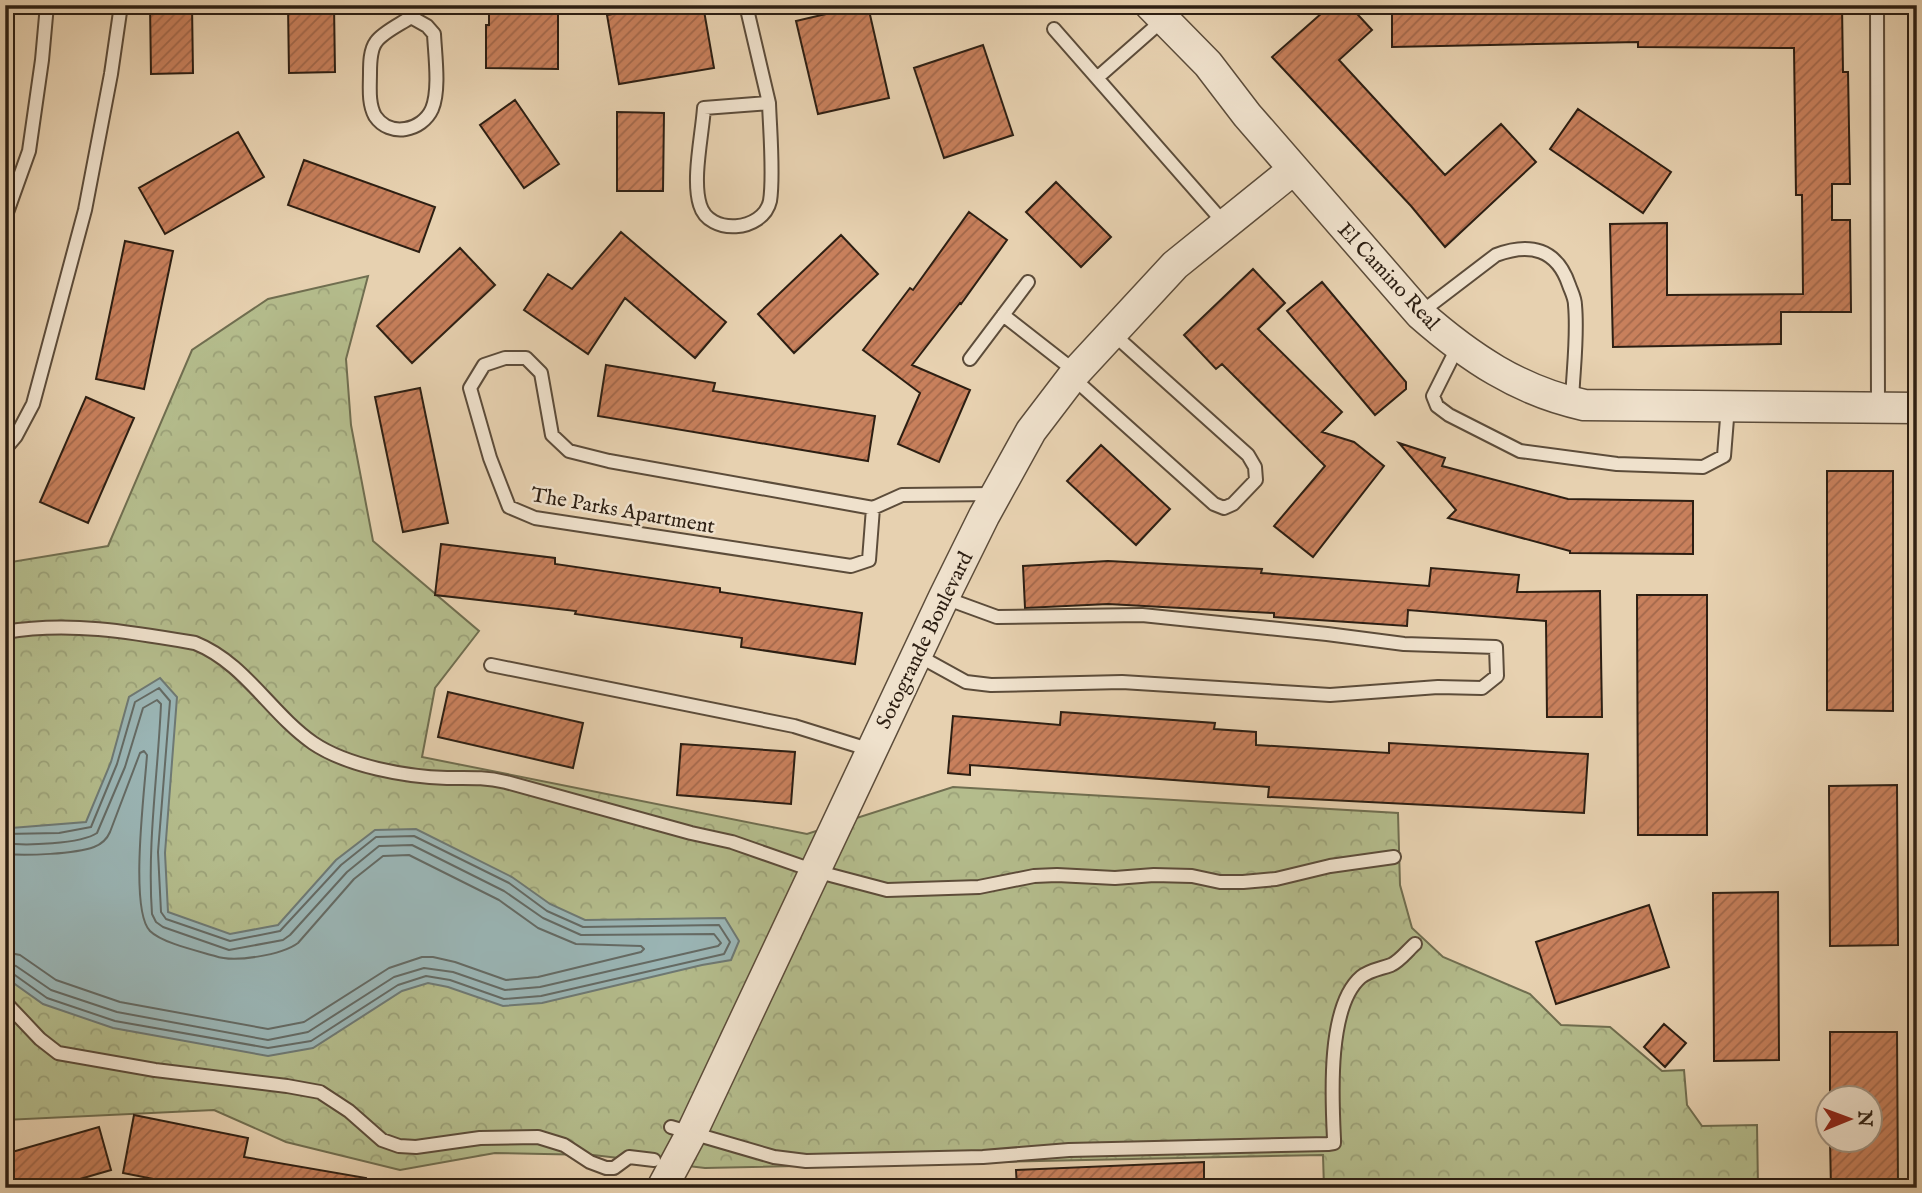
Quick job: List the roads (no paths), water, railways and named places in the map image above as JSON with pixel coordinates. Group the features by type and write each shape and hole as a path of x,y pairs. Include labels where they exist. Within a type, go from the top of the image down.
{"street":[{"name":"El Camino Real","path":"1154,9 1208,64 1247,115 1420,314 1458,345 1515,383 1539,393 1584,405 1917,408"},
{"name":"Sotogrande Boulevard","path":"658,1174 742,1025 916,654 1031,431 1111,332 1175,265 1294,169"}],"lane":[{"path":"5,218 29,152 47,5"},
{"path":"5,449 16,436 33,404 85,210 121,5"},
{"path":"746,5 769,103 770,202 759,221 732,226 717,223 705,216 700,205 696,177 704,108 769,103"},
{"path":"1877,5 1878,408"},
{"path":"1097,78 1154,9"},
{"path":"411,11 434,34 436,77 433,107 416,128 399,130 385,125 376,116 370,102 370,61 375,42 411,11"},
{"path":"1054,29 1226,224"},
{"path":"1420,314 1496,255 1526,248 1555,259 1563,268 1575,303 1572,402"},
{"path":"970,359 1028,282"},
{"path":"1003,314 1074,375 1214,504 1224,508 1233,504 1256,480 1255,467 1248,455 1111,332"},
{"path":"1458,345 1433,396 1437,406 1480,432 1520,451 1617,464 1703,467 1724,456 1728,406"},
{"name":"The Parks Apartment","path":"505,358 526,358 541,373 552,435 569,452 696,478 873,508 869,560 851,566 535,518 509,507 490,458 470,388 484,365 505,358"},
{"path":"873,508 902,495 997,494"},
{"path":"916,654 966,682 991,685 1122,682 1330,695 1438,687 1482,688 1497,676 1496,646 1390,643 1142,615 997,617 944,597"},
{"path":"5,632 43,626 70,626 195,643 211,650 236,668 286,722 316,744 356,763 393,772 446,778 478,776 506,782 732,842 815,871 887,890 978,887 1034,876 1057,875 1115,878 1192,876 1220,883 1276,879 1330,866 1394,857"},
{"path":"491,665 794,726 872,750"},
{"path":"681,1130 774,1157 806,1161 1334,1143 1332,1085 1335,1044 1347,997 1360,978 1375,969 1393,964 1415,944"},
{"path":"5,1002 40,1039 58,1053 155,1070 320,1092 349,1111 382,1140 399,1146 416,1147 480,1138 538,1136 564,1145 590,1162 606,1168 614,1168 629,1157 658,1174"}],"water":[{"path":"160,678 177,697 165,853 168,912 230,934 278,925 336,860 375,830 416,829 512,877 550,904 585,920 725,918 739,941 731,960 542,1003 503,1006 428,983 402,991 313,1048 268,1056 113,1028 43,1004 5,977 5,826 11,828 86,822 111,762 129,697"}]}
